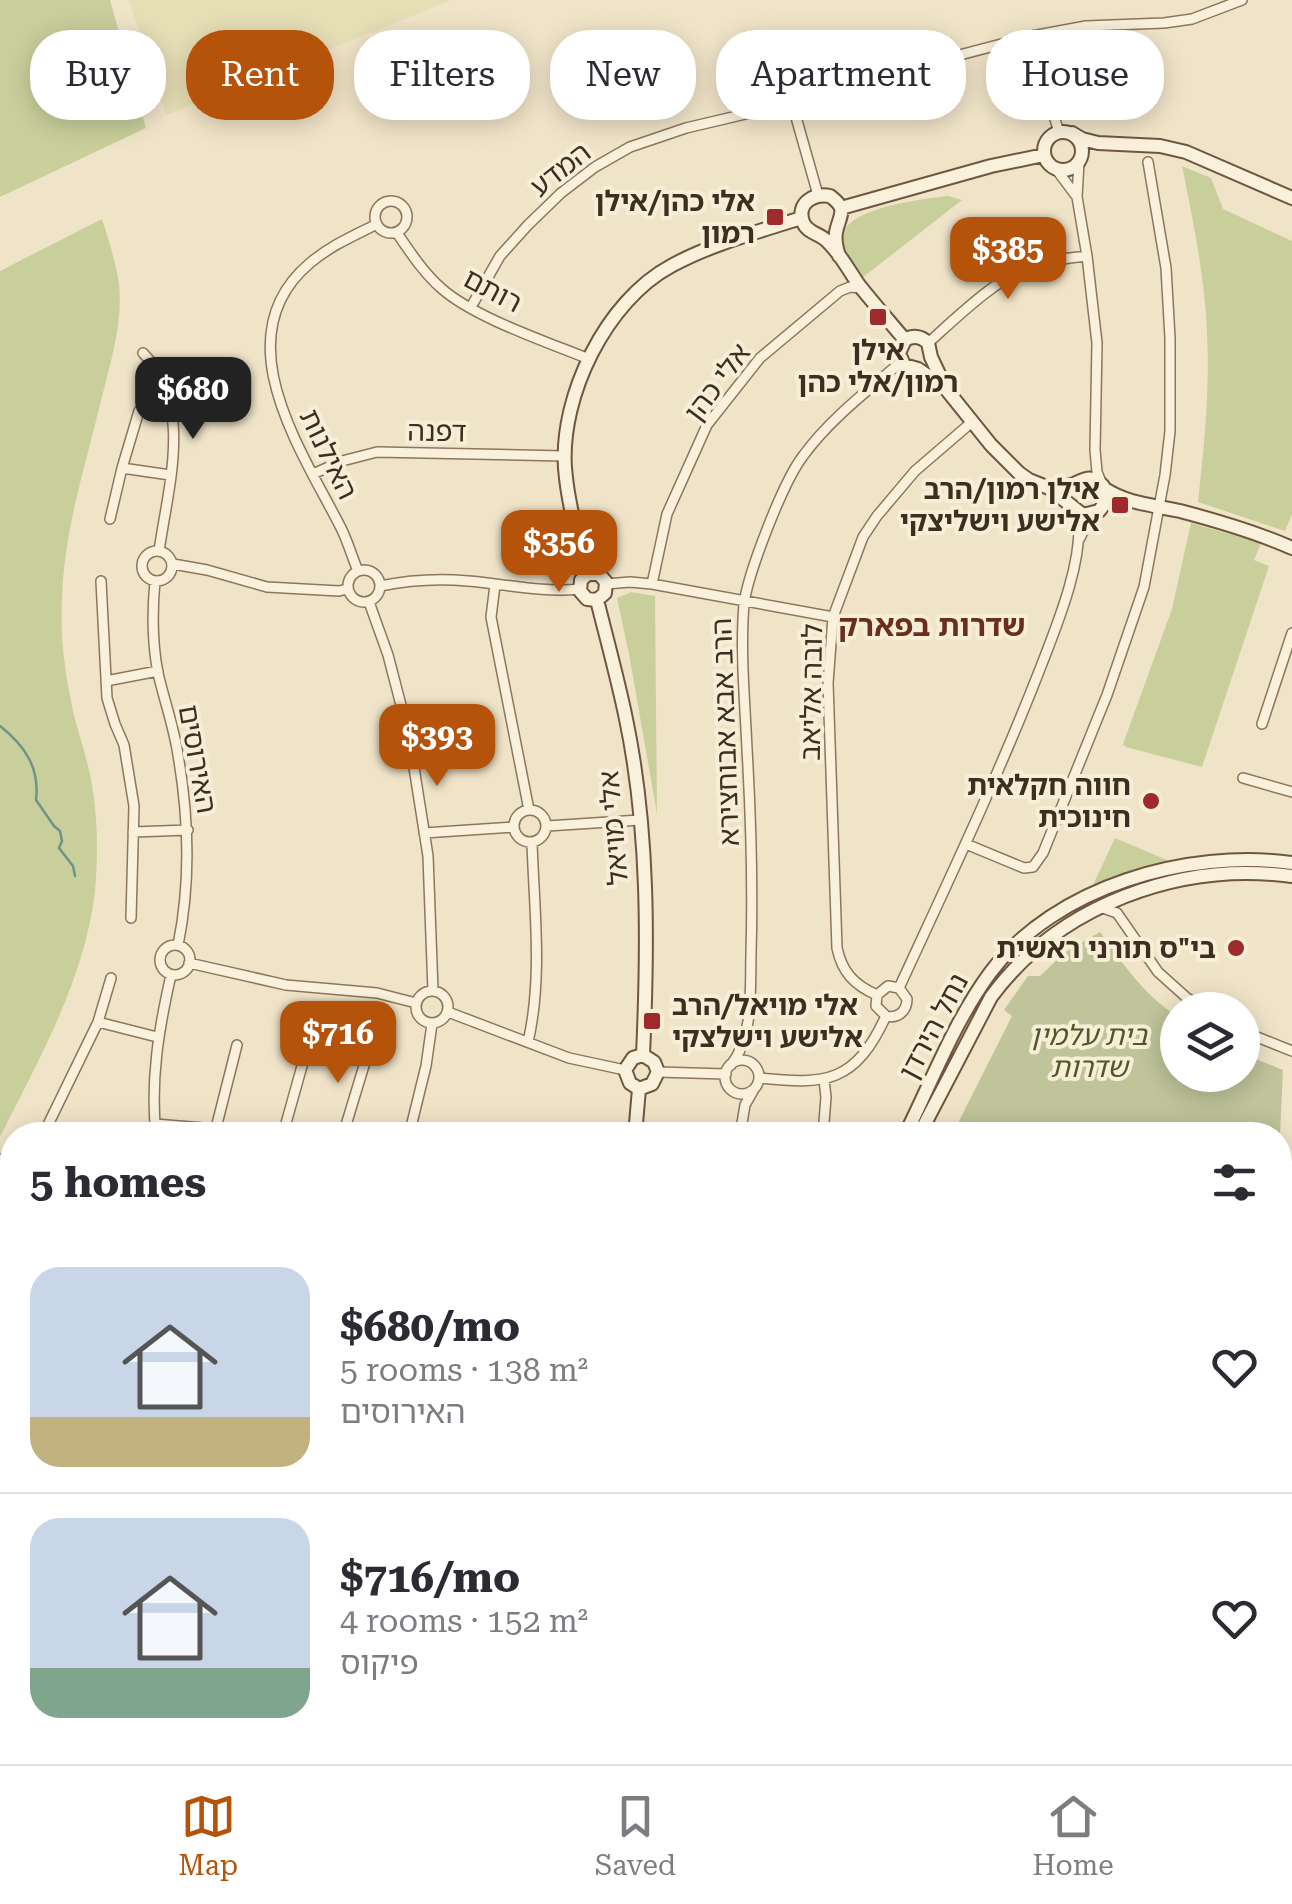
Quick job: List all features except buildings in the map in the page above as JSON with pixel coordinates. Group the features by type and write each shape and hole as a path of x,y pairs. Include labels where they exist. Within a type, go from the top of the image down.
{"street":[{"name":"המדע","path":"1064,30 1192,19 1242,0"},
{"name":"המדע","path":"471,307 500,256 561,193 595,167 630,147 720,120"},
{"path":"797,120 818,195"},
{"path":"899,988 966,844 1048,647 1068,590 1079,540 1086,525 1101,510 1106,496 1096,472 1098,344 1077,196 1080,141 1066,133 1061,120"},
{"path":"1077,196 1050,166 1044,155 1046,140 1066,133 1098,144 1160,146 1186,152 1292,198"},
{"path":"1056,170 1068,170 1098,144"},
{"path":"841,208 1044,155"},
{"path":"966,844 1024,868 1034,867 1044,853 1107,696 1144,587 1170,431 1166,268 1148,162"},
{"path":"840,292 842,260 836,248 841,208 830,196 818,195 805,202 801,218 808,230 820,235 842,260 905,340"},
{"path":"390,201 400,203 408,216 397,233 383,232 376,224 375,214 380,205 390,201"},
{"path":"588,574 574,524 564,456 570,412 589,359 608,326 626,302 668,267 801,218"},
{"name":"האילנות","path":"358,571 344,534 278,402 270,365 270,342 274,316 288,288 307,265 335,244 376,224"},
{"path":"820,235 837,228"},
{"name":"רותם","path":"397,233 438,285 471,307 589,359"},
{"path":"918,369 926,365 929,350 978,300 1020,270 1087,256"},
{"name":"אלי כהן","path":"652,584 667,514 707,425 760,358 840,292 850,287 862,288"},
{"path":"946,389 901,362 900,348 905,340 920,337 946,389 1019,473 1049,488 1074,509 1089,515 1116,503 1160,506 1235,526 1292,548"},
{"path":"142,352 154,365 171,405 174,429 159,551"},
{"name":"הרב אבא אבוחצירא","path":"728,1069 746,1034 750,992 752,916 744,600 769,526 801,458 850,406 901,362"},
{"path":"110,519 139,410"},
{"name":"לובה אליאב","path":"876,995 846,974 837,948 828,683 833,616 863,537 877,516 915,471 972,422"},
{"path":"1079,540 1069,494 1096,450"},
{"name":"דפנה","path":"314,474 342,460 377,452 564,456"},
{"path":"122,468 170,475"},
{"path":"1049,488 1092,478 1130,502"},
{"path":"173,564 167,578 155,581 145,576 142,565 146,556 159,551 167,554 173,564 267,587 348,589"},
{"path":"358,571 371,572 380,586 378,594 368,602 355,600 348,589 350,578 358,571"},
{"path":"588,574 599,574 606,584 604,595 597,600 585,597 580,588 581,580 588,574"},
{"path":"380,586 429,580 558,591 580,588"},
{"path":"101,581 107,698 124,745 134,806 130,918"},
{"name":"האירוסים","path":"155,581 152,616 158,671 178,752 188,830 188,875 178,945"},
{"path":"495,584 491,616 529,810"},
{"path":"606,584 652,584 833,616"},
{"name":"אלי מויאל","path":"597,600 626,722 640,820 647,938 643,1056"},
{"path":"368,602 388,655 409,736 428,856 433,991"},
{"path":"1262,724 1292,633"},
{"path":"106,681 158,671"},
{"path":"1243,778 1292,792"},
{"path":"529,810 542,815 547,826 542,838 532,842 521,840 514,827 519,814 529,810"},
{"path":"547,826 640,820"},
{"path":"424,833 514,827"},
{"path":"133,832 188,830"},
{"path":"528,1042 536,981 532,842"},
{"name":"נחל הירדן","path":"911,1122 990,973 1027,934 1055,914 1090,894 1170,868 1218,860 1292,864"},
{"name":"נחל הירדן","path":"926,1122 977,1021 1003,980 1036,947 1068,923 1134,893 1176,882 1216,875 1292,876"},
{"path":"1125,924 1124,912 1134,893"},
{"path":"1100,907 1117,913 1158,972 1180,992"},
{"path":"178,945 186,950 190,963 182,974 171,974 161,967 160,957 168,946 178,945"},
{"path":"190,963 286,986 377,993 416,1003"},
{"path":"155,1122 157,1037 171,974"},
{"path":"49,1122 98,1022 111,978"},
{"path":"888,986 899,988 907,999 905,1010 897,1016 886,1016 876,1006 876,995 888,986"},
{"path":"433,991 446,999 448,1012 444,1019 432,1024 419,1017 416,1003 421,995 433,991"},
{"path":"448,1012 569,1058 625,1070"},
{"path":"658,1072 728,1069 736,1062 748,1061 758,1073 804,1082 824,1080 851,1067 864,1055 886,1016"},
{"path":"98,1022 157,1037"},
{"path":"412,1122 432,1024"},
{"name":"הרב אבא אבוחצירא","path":"746,1034 758,1073"},
{"path":"1260,1036 1290,1047"},
{"path":"286,1122 309,1041"},
{"path":"218,1122 237,1045"},
{"path":"347,1122 369,1049"},
{"path":"643,1056 654,1062 658,1072 652,1084 639,1088 630,1083 625,1070 633,1058 643,1056"},
{"path":"728,1069 726,1084 736,1099 739,1122"},
{"path":"742,1122 758,1073"},
{"path":"824,1080 824,1122"},
{"path":"636,1122 639,1088"},
{"path":"729,1088 742,1094 753,1091"}],"shaded area":[{"path":"129,0 452,0 377,30 354,30 354,39 334,47 334,30 186,30 186,107 166,115 166,30 139,30"}],"green space":[{"path":"0,0 110,0 118,30 30,30 30,120 144,120 146,128 0,197"},
{"path":"1182,166 1211,178 1223,209 1292,241 1292,514 1285,531 1198,502 1207,397 1206,312"},
{"path":"948,196 962,200 862,278 841,244 843,232 852,222 883,208"},
{"path":"102,219 118,276 120,299 112,355 71,522 62,610 68,684 94,798 95,891 90,924 71,987 8,1122 0,1122 0,271"},
{"path":"1191,523 1261,543 1254,560 1269,566 1202,767 1123,744 1172,609"},
{"path":"631,592 655,596 657,814 617,598"},
{"path":"1115,838 1169,861 1093,885"},
{"name":"בית עלמין שדרות","path":"1100,932 1160,1002 1160,1092 1260,1092 1260,1061 1283,1070 1281,1122 959,1122 1012,1016 1004,1010 1028,976 1040,976 1064,953"}],"waterway":[{"path":"0,726 16,741 33,767 36,800 60,831 59,848 73,866 75,876"}],"place":[{"name":"אלי כהן/אילן רמון","path":"775,217"},
{"name":"אילן רמון/אלי כהן","path":"878,317"},
{"name":"אילן רמון/הרב אלישע וישליצקי","path":"1120,505"},
{"name":"חווה חקלאית חינוכית","path":"1151,801"},
{"name":"בי\"ס תורני ראשית","path":"1236,948"},
{"name":"אלי מויאל/הרב אלישע וישלצקי","path":"652,1021"}],"district":[{"name":"שדרות בפארק","path":"932,626"}]}
